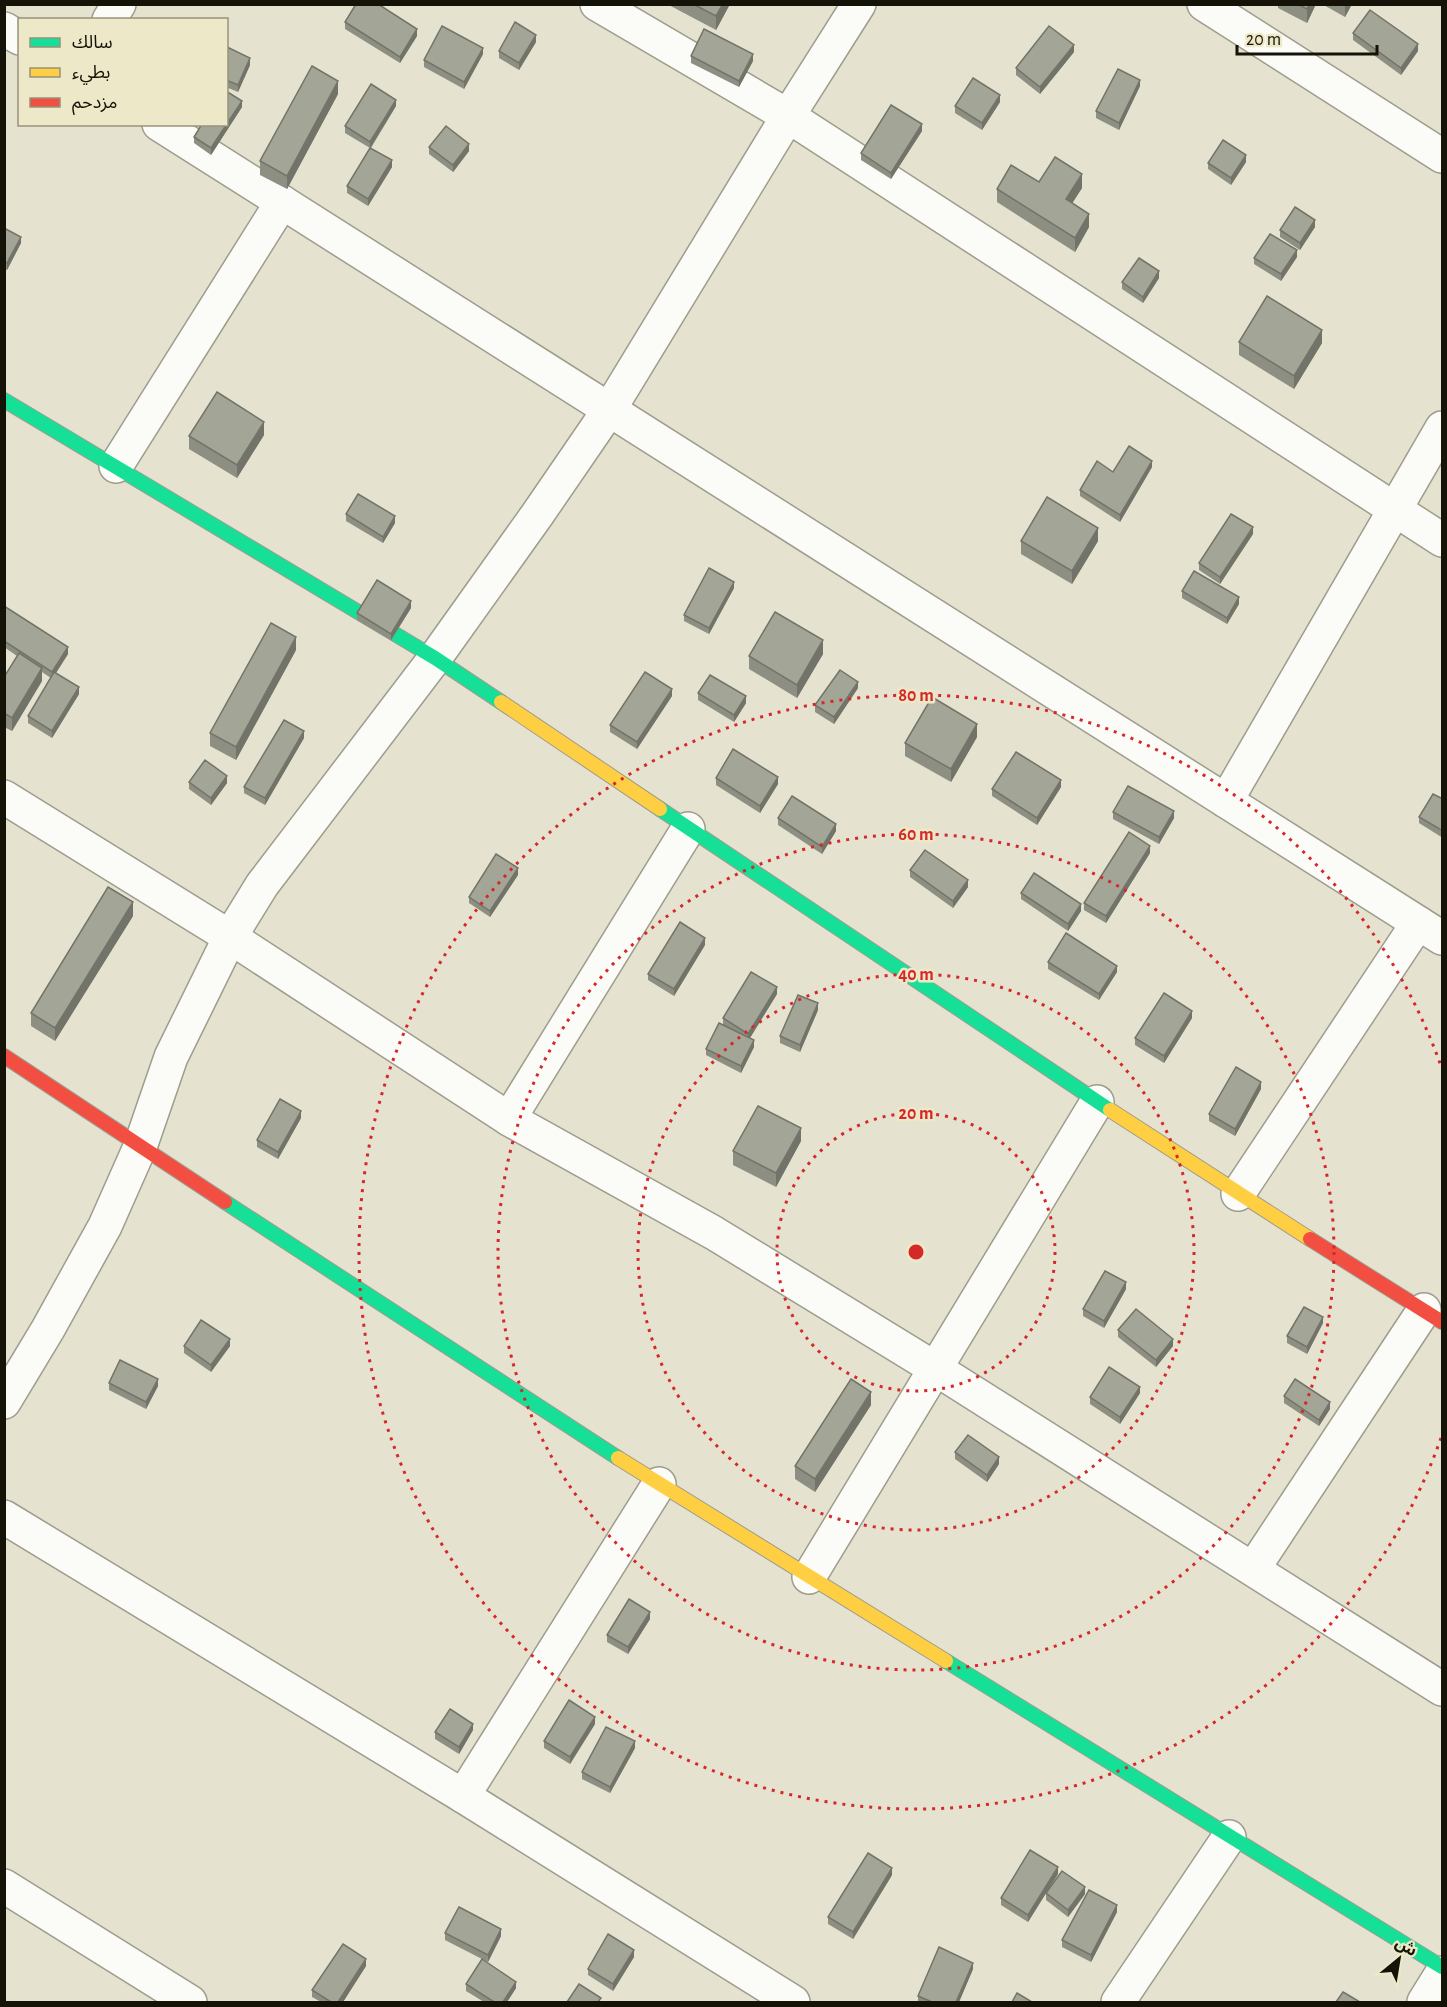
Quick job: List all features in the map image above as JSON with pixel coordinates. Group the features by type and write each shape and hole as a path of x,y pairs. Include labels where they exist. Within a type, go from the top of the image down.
{"street":[{"path":"110,18 119,4"},
{"path":"597,4 788,116 1443,540"},
{"path":"4,1402 48,1329 105,1226 140,1147 171,1057 230,937 262,885 435,658 609,410 859,4"},
{"path":"1204,4 1443,156"},
{"path":"4,29 18,37"},
{"path":"162,126 1430,931 1238,1194"},
{"path":"116,466 282,202"},
{"path":"4,400 435,658 1097,1102 1238,1194 1433,1316 1253,1569"},
{"path":"1226,801 1443,428"},
{"path":"4,798 230,937 509,1119 714,1233 936,1369 1443,1689"},
{"path":"509,1119 688,829"},
{"path":"4,1056 659,1484 1443,1967"},
{"path":"809,1577 1097,1102"},
{"path":"463,1796 659,1484"},
{"path":"4,1517 463,1796 793,2002"},
{"path":"1118,2002 1229,1837"},
{"path":"4,1886 190,2002"},
{"path":"1424,2002 1443,1973"}],"building":[{"path":"356,4 378,4 417,29 400,57 345,22"},
{"path":"693,4 723,4 716,16"},
{"path":"1297,4 1309,4 1307,9"},
{"path":"1370,10 1418,44 1401,68 1353,33"},
{"path":"515,22 536,35 519,63 499,51"},
{"path":"442,26 483,48 464,82 424,60"},
{"path":"1049,26 1074,45 1040,87 1016,68"},
{"path":"704,29 753,54 739,81 691,56"},
{"path":"228,47 250,58 238,85 228,81"},
{"path":"312,66 338,81 287,176 260,161"},
{"path":"1118,69 1140,80 1119,123 1096,111"},
{"path":"973,78 1000,95 982,123 955,106"},
{"path":"371,84 396,100 370,142 345,126"},
{"path":"228,92 242,101 228,122"},
{"path":"891,105 922,124 891,173 861,153"},
{"path":"201,126 226,126 211,148 194,137"},
{"path":"446,126 469,144 453,165 429,147"},
{"path":"1223,140 1246,155 1231,178 1208,163"},
{"path":"370,148 392,160 368,199 347,186"},
{"path":"1055,157 1082,174 1066,199 1089,214 1075,238 997,189 1011,165 1039,182"},
{"path":"1295,207 1315,220 1300,243 1280,230"},
{"path":"4,228 21,237 7,263 4,262"},
{"path":"1270,234 1297,250 1281,274 1254,258"},
{"path":"1139,258 1159,271 1143,297 1122,282"},
{"path":"1267,296 1322,330 1294,376 1239,342"},
{"path":"217,392 264,422 237,465 189,436"},
{"path":"1129,446 1152,461 1120,515 1080,490 1097,461 1113,472"},
{"path":"358,494 395,516 383,537 346,514"},
{"path":"1047,497 1098,528 1072,571 1021,541"},
{"path":"1231,514 1253,527 1220,577 1199,563"},
{"path":"709,568 734,582 709,628 684,615"},
{"path":"1194,571 1239,597 1227,618 1182,591"},
{"path":"377,580 411,601 391,634 357,613"},
{"path":"4,606 68,647 52,672 4,641"},
{"path":"775,612 823,640 797,685 749,656"},
{"path":"271,623 296,637 236,747 210,733"},
{"path":"19,653 42,668 12,718 4,713 4,674"},
{"path":"840,670 858,682 834,717 815,705"},
{"path":"54,672 79,687 52,731 28,716"},
{"path":"645,672 672,689 637,742 610,725"},
{"path":"710,675 746,696 734,715 698,693"},
{"path":"932,697 977,724 951,769 905,743"},
{"path":"284,720 304,731 265,798 244,787"},
{"path":"733,749 778,777 760,806 716,778"},
{"path":"1016,752 1061,780 1037,818 992,789"},
{"path":"205,760 227,776 211,798 189,782"},
{"path":"1128,786 1174,811 1159,837 1113,812"},
{"path":"1433,794 1443,799 1443,831 1419,817"},
{"path":"792,796 836,824 822,847 778,818"},
{"path":"1129,832 1150,846 1106,916 1084,903"},
{"path":"925,850 968,880 953,901 910,870"},
{"path":"496,854 518,868 490,911 469,897"},
{"path":"1034,873 1081,904 1068,924 1021,893"},
{"path":"108,887 133,902 55,1028 31,1013"},
{"path":"680,922 705,938 674,989 648,974"},
{"path":"1066,933 1117,966 1099,994 1048,962"},
{"path":"751,972 777,987 748,1034 723,1018"},
{"path":"1164,993 1192,1011 1164,1056 1135,1038"},
{"path":"798,995 818,1003 800,1045 780,1036"},
{"path":"719,1023 754,1040 741,1066 706,1049"},
{"path":"1236,1067 1261,1082 1235,1129 1209,1114"},
{"path":"280,1099 301,1111 278,1152 257,1140"},
{"path":"758,1106 801,1128 776,1173 733,1151"},
{"path":"1105,1271 1126,1282 1104,1321 1083,1309"},
{"path":"1304,1307 1323,1317 1307,1347 1287,1336"},
{"path":"1136,1309 1173,1339 1156,1360 1118,1330"},
{"path":"201,1320 230,1339 211,1365 184,1346"},
{"path":"120,1360 158,1379 146,1402 109,1383"},
{"path":"1109,1367 1140,1387 1120,1417 1090,1397"},
{"path":"851,1379 871,1392 815,1479 795,1466"},
{"path":"1295,1379 1330,1402 1319,1420 1284,1396"},
{"path":"968,1435 999,1457 987,1475 955,1452"},
{"path":"629,1599 650,1612 628,1647 607,1635"},
{"path":"569,1700 595,1717 570,1757 544,1741"},
{"path":"450,1709 473,1724 459,1747 435,1732"},
{"path":"606,1727 635,1741 610,1787 582,1772"},
{"path":"1030,1850 1058,1867 1028,1915 1001,1898"},
{"path":"868,1853 892,1868 853,1932 828,1917"},
{"path":"1062,1871 1085,1887 1068,1910 1046,1893"},
{"path":"1089,1890 1117,1905 1091,1955 1062,1940"},
{"path":"459,1907 501,1929 488,1955 445,1933"},
{"path":"608,1934 634,1950 613,1984 588,1969"},
{"path":"343,1944 366,1959 338,2002 331,2002 312,1990"},
{"path":"939,1947 973,1963 956,2002 932,2002 918,1996"},
{"path":"482,1959 516,1982 503,2002 494,2002 466,1984"},
{"path":"579,1984 601,1998 598,2002 567,2002"},
{"path":"1343,1992 1360,2002 1336,2002"},
{"path":"1017,1993 1032,2002 1012,2002"}],"traffic: fast":[{"path":"4,400 435,658 501,702"},
{"path":"660,809 1110,1110"},
{"path":"225,1202 618,1458"},
{"path":"946,1661 1442,1967"}],"traffic: slow":[{"path":"501,702 660,809"},
{"path":"1110,1110 1310,1239"},
{"path":"618,1458 946,1661"}],"traffic: jam":[{"path":"4,1056 225,1202"},
{"path":"1310,1239 1442,1322"}]}
